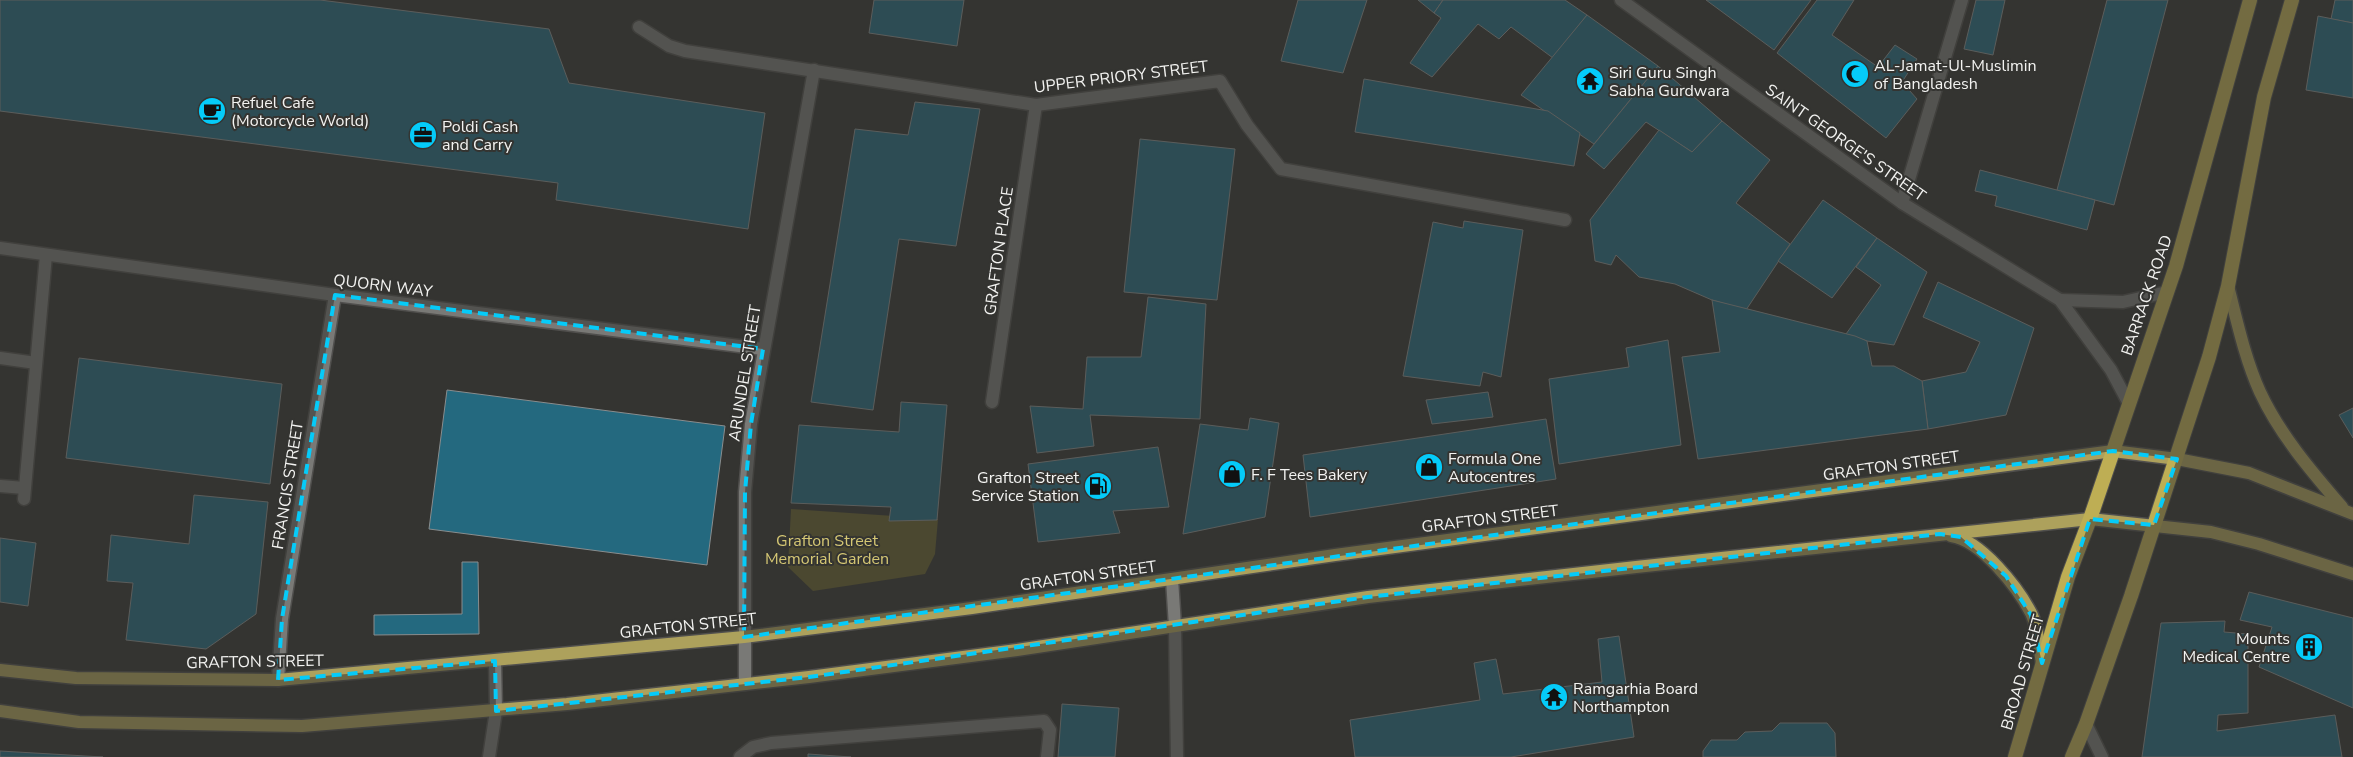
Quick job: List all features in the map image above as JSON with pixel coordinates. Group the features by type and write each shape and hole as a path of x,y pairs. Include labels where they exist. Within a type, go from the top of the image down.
{"highway":[{"name":"BARRACK ROAD","path":"2062,598 2167,292 2250,0"},
{"path":"2072,757 2086,724 2177,460 2209,357 2228,286 2264,97 2292,0"},
{"name":"BROAD STREET","path":"2015,757 2062,598"}],"main road":[{"path":"2228,286 2240,331 2260,390 2269,410 2314,474 2349,511"},
{"name":"GRAFTON STREET","path":"0,670 76,678 278,680 744,637 1172,579 1344,553 2113,451 2249,473 2349,511"},
{"path":"0,711 79,722 302,726 496,711 745,684 1017,650 1378,596 1940,534 2090,520 2211,532 2259,544 2353,574"},
{"path":"1940,534 1961,537 1983,553 2006,576 2031,614 2042,663"}],"street":[{"name":"SAINT GEORGE'S STREET","path":"1621,0 1902,203 2060,300 2111,370 2128,402"},
{"path":"1902,203 1962,0"},
{"name":"UPPER PRIORY STREET","path":"639,27 669,46 685,51 1036,105 1220,81 1247,125 1282,170 1565,220"},
{"name":"ARUNDEL STREET","path":"745,684 745,492 750,424 814,70"},
{"name":"GRAFTON PLACE","path":"992,402 1036,105"},
{"name":"QUORN WAY","path":"0,248 334,295 763,349"},
{"path":"0,486 24,494 46,255"},
{"name":"SAINT GEORGE'S STREET","path":"2060,300 2123,302 2167,292"},
{"name":"FRANCIS STREET","path":"278,680 282,619 334,295"},
{"path":"0,358 36,363"},
{"path":"1172,579 1175,626 1177,757"},
{"path":"489,757 496,711 495,661"},
{"path":"740,757 753,747 771,743 1044,721 1050,730 1047,757"},
{"path":"2086,724 2102,757"}],"highlighted area":[{"path":"335,295 763,349 751,424 745,492 744,637 2113,451 2177,459 2154,525 2090,519 2042,663 2031,615 2006,576 1961,537 1940,534 1368,597 809,677 496,711 495,661 278,680 282,619"}],"green space":[{"name":"Grafton Street Memorial Garden","path":"791,509 938,519 935,554 925,574 813,591 788,567"}],"building":[{"path":"0,0 320,0 549,29 569,83 765,113 748,229 556,200 558,183 0,111"},
{"path":"874,0 964,0 957,46 869,33"},
{"path":"1298,0 1367,0 1343,73 1281,61"},
{"path":"1418,0 1443,0 1434,13"},
{"path":"1443,0 1565,0 1587,15 1553,58 1511,27 1499,39 1478,24 1432,77 1410,63 1441,18 1434,13"},
{"path":"1706,0 1811,0 1774,50"},
{"name":"AL-Jamat-Ul-Muslimin of Bangladesh","path":"1817,0 1854,0 1832,35 1878,67 1895,45 1917,59 1902,82 1917,99 1886,138 1777,53"},
{"path":"1976,0 2005,0 1993,55 1964,49"},
{"path":"2107,0 2168,0 2114,205 2057,190"},
{"path":"2335,0 2353,0 2353,23 2331,19"},
{"name":"Siri Guru Singh Sabha Gurdwara","path":"1587,15 1658,66 1594,144 1521,95"},
{"path":"2318,16 2353,23 2353,98 2306,90"},
{"path":"1658,66 1722,121 1692,152 1646,122 1604,169 1586,154"},
{"path":"1364,79 1548,111 1580,133 1574,166 1355,132"},
{"path":"915,102 980,109 956,246 899,239 873,410 811,402 855,129 908,135"},
{"path":"1722,121 1770,160 1736,203 1790,244 1746,310 1712,300 1675,284 1639,277 1616,255 1611,265 1595,261 1590,220 1659,130 1692,152"},
{"path":"1140,139 1235,149 1217,300 1124,292"},
{"path":"1980,170 2095,200 2087,230 1995,206 1997,196 1975,191"},
{"path":"1823,200 1877,238 1832,298 1778,261"},
{"path":"1464,221 1523,230 1501,377 1483,372 1480,386 1403,376 1433,222 1463,228"},
{"path":"1877,238 1927,272 1894,345 1867,341 1846,334 1881,285 1856,267"},
{"path":"1938,282 2034,328 2006,415 1928,429 1922,381 1966,372 1980,342 1923,317"},
{"path":"1148,297 1206,304 1200,419 1090,415 1094,446 1037,453 1030,406 1083,409 1087,357 1141,357"},
{"path":"1712,300 1855,336 1867,341 1872,366 1894,366 1922,381 1928,429 1698,459 1682,357 1720,352"},
{"path":"1668,340 1681,445 1559,464 1549,379 1629,367 1626,348"},
{"path":"79,358 282,384 270,484 66,458"},
{"path":"447,390 725,426 707,565 429,529"},
{"path":"1488,392 1493,417 1432,424 1426,400"},
{"path":"901,402 947,405 937,520 889,521 891,507 791,503 799,425 899,432"},
{"path":"2353,408 2353,438 2339,415"},
{"name":"F. F Tees Bakery","path":"1250,418 1279,423 1265,517 1183,534 1200,424 1248,430"},
{"name":"Formula One Autocentres","path":"1546,419 1556,479 1310,517 1303,455"},
{"name":"Grafton Street Service Station","path":"1158,447 1169,507 1113,511 1120,533 1038,542 1028,464"},
{"path":"194,495 268,502 256,614 206,649 126,640 133,583 107,581 111,535 189,544"},
{"path":"0,538 36,543 28,606 0,602"},
{"path":"462,562 478,562 479,634 374,635 374,615 462,614"},
{"name":"Mounts Medical Centre","path":"2249,592 2353,618 2353,708 2259,667 2272,627 2240,620"},
{"path":"2225,621 2224,632 2248,634 2248,713 2218,715 2217,731 2335,715 2342,757 2142,757 2161,623"},
{"name":"Ramgarhia Board Northampton","path":"1619,636 1634,737 1511,757 1355,757 1350,720 1480,700 1474,663 1496,659 1503,694 1602,682 1598,639"},
{"path":"1062,704 1119,708 1115,757 1058,757"},
{"path":"1780,723 1827,723 1835,733 1836,757 1703,757 1703,751 1711,740 1737,740 1745,732 1772,731"},
{"path":"0,751 103,757 0,757"},
{"path":"808,754 851,757 808,757"}],"place":[{"name":"AL-Jamat-Ul-Muslimin of Bangladesh","path":"1855,74"},
{"name":"Siri Guru Singh Sabha Gurdwara","path":"1590,81"},
{"name":"Refuel Cafe (Motorcycle World)","path":"212,111"},
{"name":"Poldi Cash and Carry","path":"423,135"},
{"name":"Formula One Autocentres","path":"1429,467"},
{"name":"F. F Tees Bakery","path":"1232,474"},
{"name":"Grafton Street Service Station","path":"1098,486"},
{"name":"Mounts Medical Centre","path":"2309,647"},
{"name":"Ramgarhia Board Northampton","path":"1554,697"}]}
